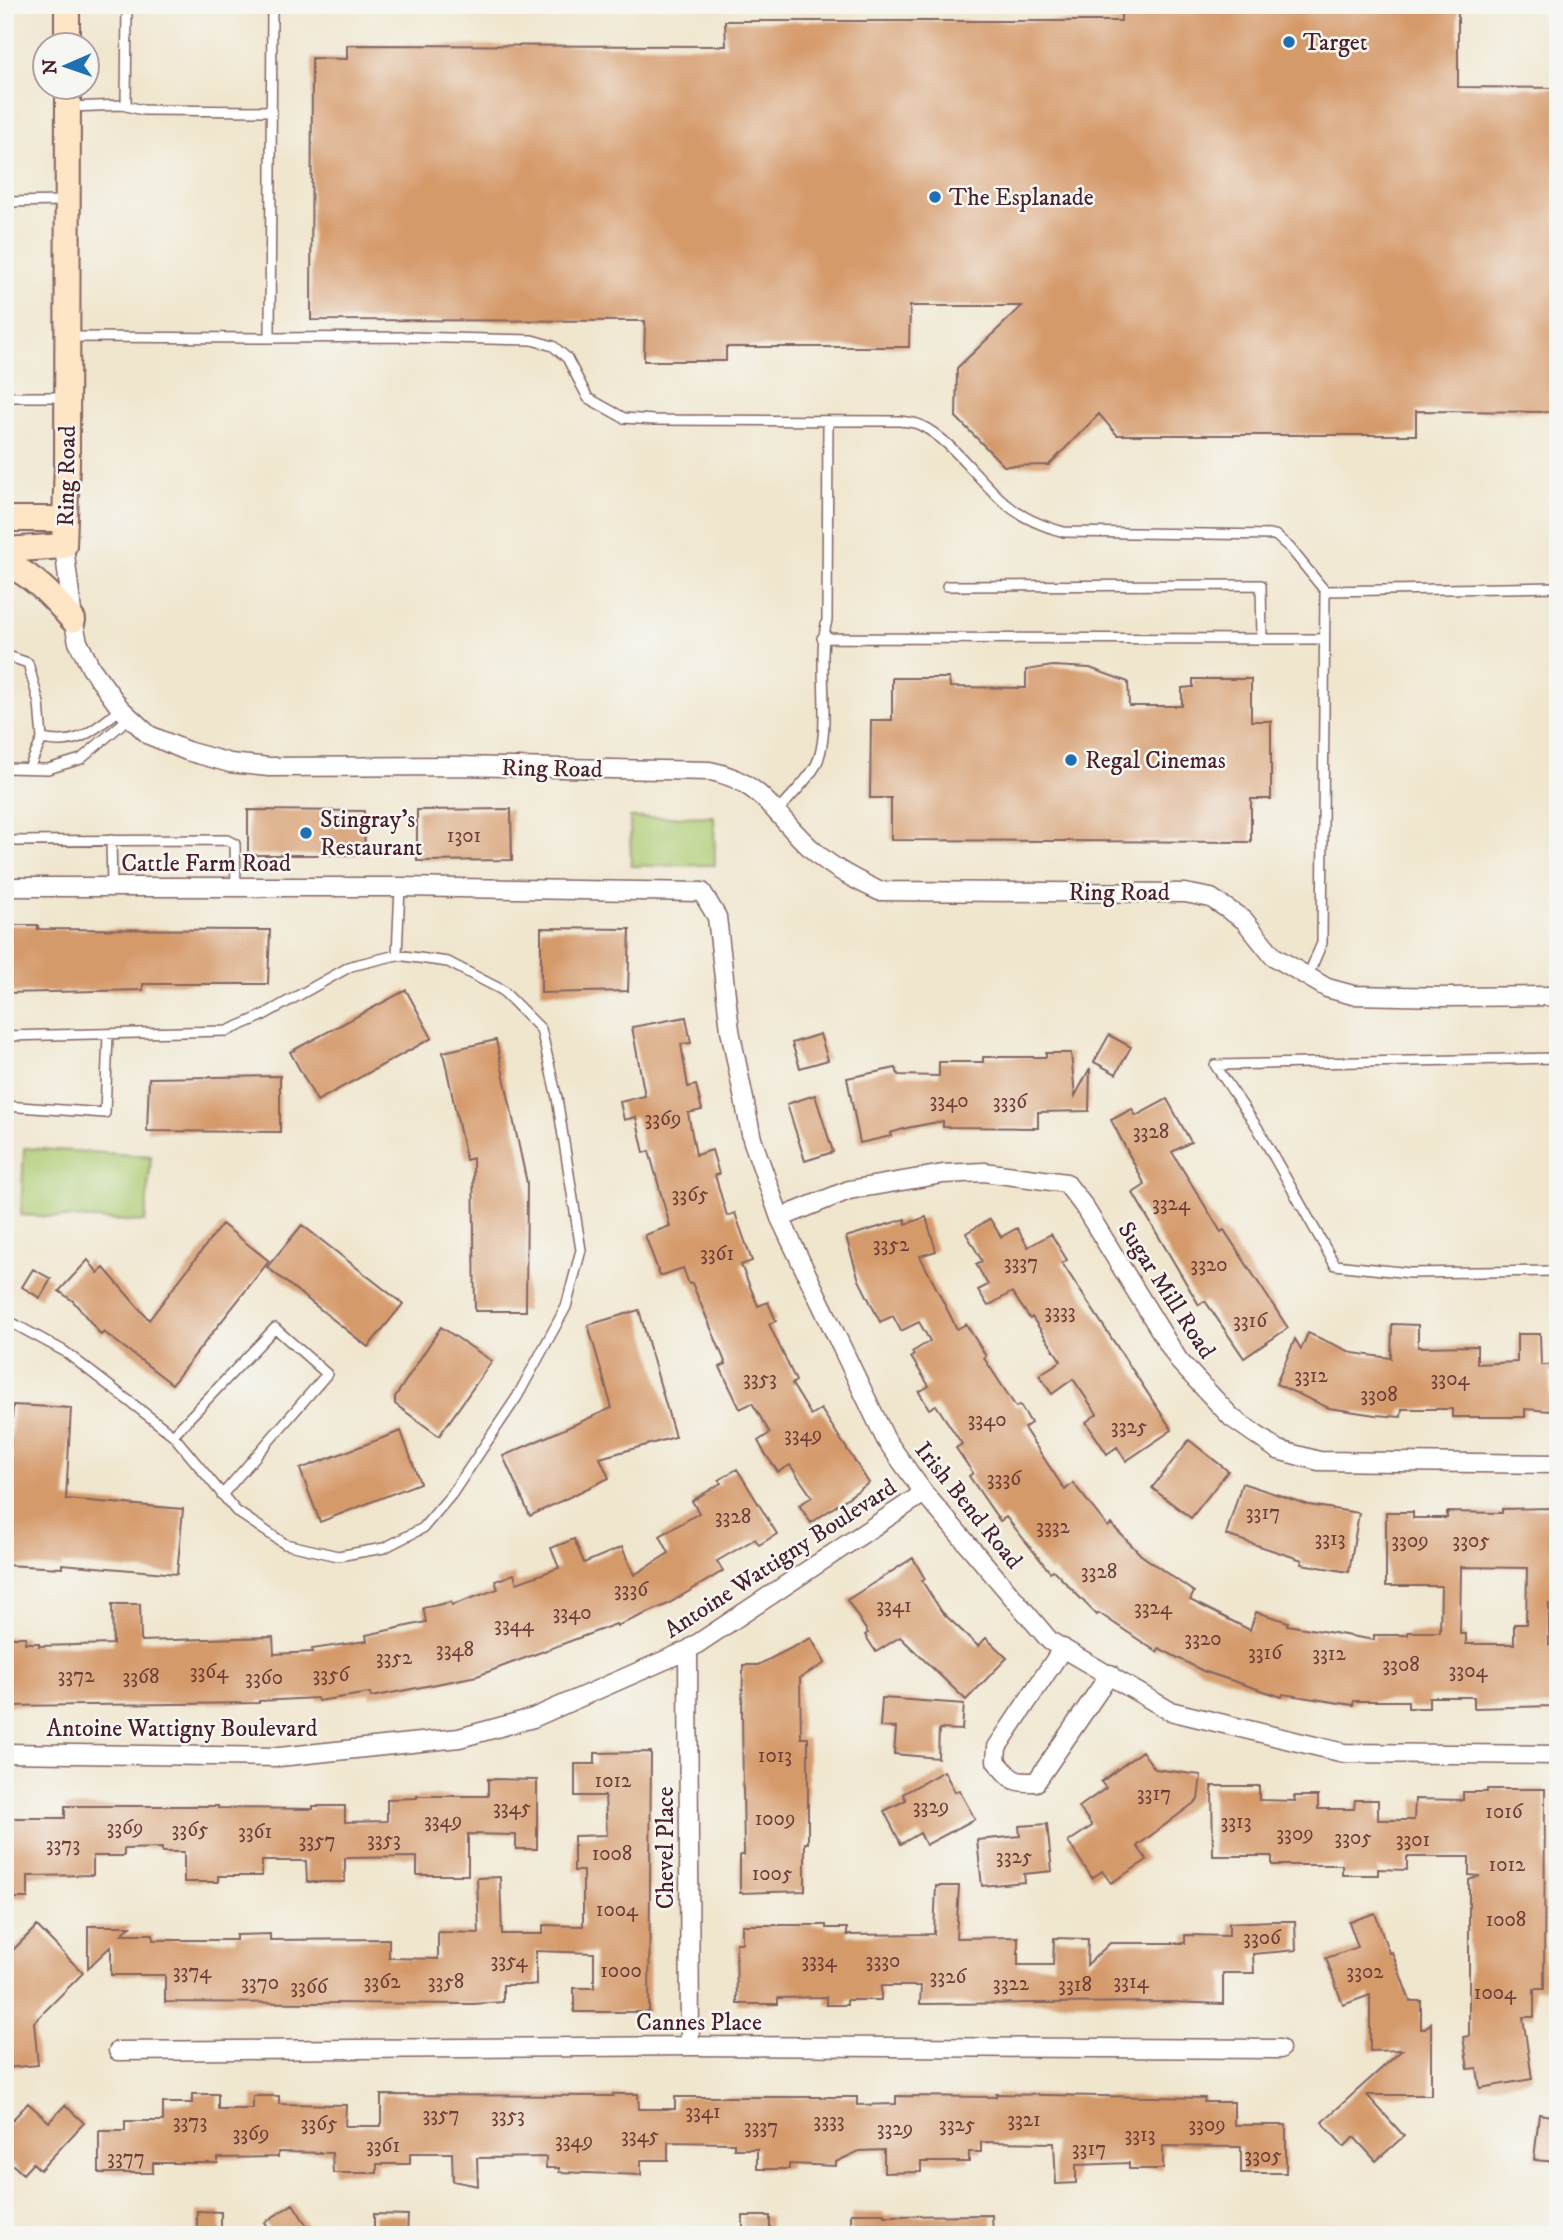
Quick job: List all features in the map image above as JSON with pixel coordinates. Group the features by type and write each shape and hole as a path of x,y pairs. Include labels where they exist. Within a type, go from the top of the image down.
{"street":[{"path":"67,5 67,32"},
{"name":"Ring Road","path":"68,102 68,397 64,546 73,621 78,642 91,668 125,713 149,735 187,751 230,763 269,767 456,766 721,773 746,784 778,811 814,851 845,875 879,891 1185,892 1211,898 1244,920 1273,956 1326,988 1353,995 1558,996"},
{"path":"5,519 64,519"},
{"path":"5,550 64,546"},
{"path":"5,563 30,576 47,590 73,621"},
{"name":"Cattle Farm Road","path":"5,887 400,887 702,892"},
{"name":"Irish Bend Road","path":"702,892 717,917 730,1030 752,1139 780,1218 886,1440 924,1493 1050,1640 1170,1711 1344,1754 1558,1755"},
{"name":"Sugar Mill Road","path":"780,1218 849,1190 943,1174 984,1172 1066,1183 1083,1205 1179,1361 1232,1418 1278,1450 1320,1461 1558,1464"},
{"name":"Antoine Wattigny Boulevard","path":"5,1753 279,1757 459,1738 533,1717 688,1650 924,1493"},
{"path":"1063,1648 998,1747 996,1761 1018,1783 1036,1782 1110,1674"},
{"name":"Chevel Place","path":"688,1650 690,2046"},
{"name":"Cannes Place","path":"118,2051 690,2046 1280,2049"}],"lane":[{"path":"126,106 127,5"},
{"path":"270,338 271,5"},
{"path":"100,102 143,110 271,111"},
{"path":"5,202 68,201"},
{"path":"68,337 409,337 532,340 553,346 566,358 589,398 624,418 899,421 918,424 937,435 1006,504 1025,518 1046,527 1064,532 1275,535 1290,548 1325,591 1322,943 1307,978"},
{"path":"5,397 68,397"},
{"path":"778,811 816,765 822,740 822,638 827,620 828,421"},
{"path":"947,586 1261,585 1262,639"},
{"path":"1325,591 1558,587"},
{"path":"822,638 1324,639"},
{"path":"5,655 28,663 40,703 41,739 29,768"},
{"path":"41,739 67,743 87,736 125,713"},
{"path":"5,768 48,769 81,759 125,713"},
{"path":"111,840 112,887"},
{"path":"5,841 227,840 235,844 236,887"},
{"path":"397,955 400,887"},
{"path":"5,1036 227,1031 260,1017 351,966 397,955 447,962 502,990 541,1029 557,1098 581,1250 566,1307 517,1397 452,1494 423,1528 384,1548 338,1556 285,1544 236,1511 173,1435 64,1351 5,1319"},
{"path":"5,1106 104,1113 108,1034"},
{"path":"1558,1058 1215,1065 1257,1127 1335,1265 1410,1273 1558,1271"},
{"path":"173,1435 275,1328 327,1374 222,1495"}],"green space":[{"path":"714,816 715,865 631,866 630,818"},
{"path":"24,1148 151,1156 145,1222 21,1215"}],"building":[{"name":"The Esplanade","path":"1121,5 1458,5 1458,87 1558,88 1558,412 1416,411 1416,435 1117,435 1099,414 1049,465 1004,466 956,417 957,368 1022,306 910,306 909,347 726,347 726,361 644,361 645,321 311,320 312,58 347,59 347,45 726,46 725,21 1121,21"},
{"name":"Regal Cinemas","path":"1053,666 1090,668 1128,682 1129,706 1182,706 1182,688 1193,687 1193,679 1251,679 1251,721 1271,721 1271,799 1251,799 1251,842 891,840 891,798 870,798 871,720 892,720 892,678 949,678 950,687 1026,688 1026,670"},
{"path":"511,809 512,860 417,861 417,810"},
{"name":"Stingray's Restaurant","path":"248,810 364,811 365,855 248,855"},
{"path":"5,925 38,925 38,929 270,930 268,984 143,984 143,990 5,993"},
{"path":"541,928 630,929 628,991 541,993"},
{"path":"406,990 432,1038 317,1101 290,1052"},
{"path":"686,1017 691,1043 681,1044 688,1087 696,1085 702,1110 688,1113 696,1155 712,1150 719,1174 715,1175 727,1216 735,1213 752,1261 741,1265 758,1306 768,1302 776,1321 769,1324 796,1381 792,1384 811,1415 821,1409 869,1483 811,1523 799,1505 812,1497 790,1465 778,1472 764,1452 758,1441 770,1433 752,1403 740,1409 720,1367 726,1364 692,1283 689,1284 683,1268 660,1276 645,1235 670,1226 649,1151 644,1153 636,1117 624,1120 620,1102 645,1096 632,1027"},
{"path":"820,1034 828,1060 800,1068 792,1043"},
{"path":"1109,1035 1131,1047 1116,1074 1094,1062"},
{"path":"496,1040 527,1183 526,1311 475,1311 473,1158 466,1160 443,1052"},
{"path":"1046,1053 1071,1053 1075,1096 1090,1068 1089,1111 1038,1112 1038,1128 943,1127 943,1121 907,1128 890,1133 891,1136 860,1143 847,1078 896,1068 898,1075 939,1076 939,1062 983,1062 983,1057 1046,1057"},
{"path":"280,1076 280,1132 147,1131 149,1078"},
{"path":"815,1095 833,1152 805,1161 787,1104"},
{"path":"1167,1099 1191,1142 1172,1152 1221,1232 1224,1230 1288,1328 1244,1358 1205,1301 1199,1305 1133,1193 1145,1185 1111,1120 1132,1109 1136,1116"},
{"path":"926,1217 936,1251 920,1256 957,1329 966,1324 986,1356 984,1358 1016,1407 1020,1405 1031,1423 1024,1428 1065,1490 1073,1483 1108,1527 1111,1524 1141,1555 1194,1592 1190,1600 1250,1630 1256,1612 1288,1622 1287,1625 1374,1640 1374,1635 1440,1632 1441,1586 1386,1586 1386,1512 1413,1512 1413,1518 1447,1518 1447,1512 1502,1513 1502,1509 1552,1508 1553,1579 1552,1604 1549,1604 1549,1645 1555,1645 1554,1706 1474,1708 1474,1697 1429,1697 1429,1708 1408,1708 1408,1701 1354,1701 1353,1705 1283,1694 1282,1697 1203,1671 1159,1648 1157,1652 1099,1613 1097,1615 1053,1570 1050,1572 1006,1517 1000,1521 969,1476 973,1473 956,1448 962,1444 936,1405 929,1409 919,1392 929,1386 911,1357 914,1355 912,1352 930,1341 919,1322 901,1331 893,1316 880,1322 859,1280 846,1237 905,1219 906,1224","holes":["1461,1567 1527,1568 1526,1624 1514,1624 1514,1644 1466,1644 1466,1634 1460,1634"]},
{"path":"990,1219 1001,1237 1017,1228 1028,1247 1051,1234 1067,1260 1062,1263 1172,1430 1126,1461 1117,1447 1107,1454 1086,1422 1097,1414 1073,1379 1052,1394 1039,1375 1061,1361 1032,1317 1030,1319 1012,1292 988,1306 978,1290 988,1285 976,1264 982,1261 966,1233"},
{"path":"222,1224 269,1261 172,1384 104,1332 101,1335 73,1301 59,1291 88,1260 98,1273 104,1268 149,1320"},
{"path":"302,1225 403,1304 368,1347 267,1267"},
{"path":"33,1269 51,1279 40,1298 22,1287"},
{"path":"639,1310 675,1437 600,1458 609,1478 530,1516 503,1456 612,1408 588,1325"},
{"path":"1392,1324 1418,1325 1418,1347 1477,1346 1477,1364 1517,1362 1517,1334 1540,1334 1541,1365 1550,1365 1550,1411 1525,1409 1525,1417 1452,1417 1452,1409 1402,1409 1401,1417 1375,1415 1329,1408 1276,1384 1295,1339 1301,1349 1308,1333 1353,1353 1391,1358"},
{"path":"441,1327 492,1361 439,1436 395,1404 395,1397"},
{"path":"13,1405 71,1408 66,1499 183,1509 177,1574 62,1564 62,1568 5,1565"},
{"path":"401,1431 420,1483 320,1522 300,1469"},
{"path":"1189,1440 1228,1471 1191,1518 1152,1488"},
{"path":"737,1469 777,1534 759,1545 755,1539 717,1561 723,1571 666,1605 617,1626 616,1624 477,1676 371,1697 370,1693 318,1701 317,1698 259,1703 5,1706 5,1637 26,1637 25,1643 39,1643 39,1646 113,1644 112,1604 140,1604 141,1641 273,1637 274,1654 313,1652 312,1649 367,1641 366,1635 426,1622 423,1608 451,1602 452,1605 498,1589 495,1581 514,1574 517,1583 559,1568 551,1548 574,1539 584,1563 622,1547 634,1575 669,1553 660,1536 699,1513 692,1501 721,1483 719,1480"},
{"path":"1242,1483 1309,1505 1359,1513 1349,1572 1301,1564 1302,1560 1226,1535"},
{"path":"913,1558 925,1579 922,1581 942,1612 978,1646 986,1638 1007,1658 966,1700 900,1637 876,1652 865,1635 868,1633 847,1600"},
{"path":"811,1638 825,1663 800,1678 801,1738 808,1738 805,1891 740,1893 740,1855 744,1855 743,1665 758,1665"},
{"path":"882,1698 964,1704 962,1730 939,1729 938,1758 894,1754 896,1728 880,1727"},
{"path":"1142,1751 1155,1769 1201,1775 1198,1800 1137,1846 1147,1860 1111,1883 1102,1871 1092,1878 1068,1842 1092,1826 1079,1807 1106,1788 1101,1782"},
{"path":"651,1752 649,2012 574,2012 574,1988 594,1988 594,1953 536,1951 536,1985 503,1985 503,2002 473,2004 165,2002 165,1975 111,1975 111,1946 88,1968 88,1926 131,1926 122,1934 153,1934 153,1940 236,1940 236,1935 270,1934 270,1940 389,1939 389,1958 438,1959 438,1932 479,1933 477,1878 500,1877 502,1934 543,1934 543,1925 583,1926 583,1871 574,1871 574,1836 607,1835 605,1796 575,1796 575,1764 595,1764 595,1753"},
{"path":"944,1771 955,1792 959,1790 975,1819 926,1845 920,1833 901,1844 884,1811 906,1800 903,1794"},
{"path":"488,1779 537,1780 537,1849 516,1849 516,1835 468,1834 468,1875 417,1875 417,1857 345,1858 345,1882 307,1882 306,1861 262,1861 262,1876 218,1876 218,1882 184,1882 184,1852 162,1852 162,1848 124,1849 124,1856 93,1856 93,1875 28,1876 28,1898 5,1898 5,1818 65,1818 65,1806 313,1809 313,1806 345,1806 345,1822 387,1821 387,1799 417,1796 488,1796"},
{"path":"1212,1786 1259,1786 1259,1800 1295,1801 1294,1796 1318,1796 1318,1809 1354,1809 1355,1800 1378,1800 1378,1820 1414,1820 1415,1799 1463,1800 1463,1792 1487,1792 1487,1789 1545,1789 1544,1989 1534,1989 1534,2017 1523,2017 1532,2079 1480,2088 1477,2068 1468,2069 1463,2037 1469,2036 1469,1880 1480,1876 1469,1875 1469,1857 1407,1857 1407,1870 1378,1869 1378,1875 1342,1875 1342,1865 1272,1865 1272,1856 1213,1856"},
{"path":"1047,1824 1052,1871 1024,1874 1025,1882 982,1886 977,1840 1020,1836 1019,1826"},
{"path":"936,1886 959,1886 956,1938 1018,1937 1018,1965 1053,1965 1054,1938 1088,1939 1087,1965 1110,1943 1185,1943 1185,1935 1229,1936 1229,1923 1295,1921 1296,1950 1253,1954 1254,1973 1223,1973 1223,2004 920,2004 921,1986 881,1986 881,2000 847,2000 847,2005 826,2005 826,1997 778,1998 778,2004 737,2004 736,1943 742,1943 742,1925 826,1925 826,1928 847,1928 847,1935 934,1934"},
{"path":"1375,1913 1410,2001 1421,2001 1421,2029 1431,2023 1431,2095 1367,2095 1404,2136 1376,2161 1354,2137 1344,2147 1322,2122 1402,2050 1370,2051 1370,1995 1343,2005 1326,1958 1358,1947 1349,1922"},
{"path":"37,1926 83,1973 34,2022 38,2065 5,2068 5,1958"},
{"path":"192,2094 218,2094 218,2109 253,2109 253,2096 279,2096 279,2104 346,2105 345,2126 381,2126 381,2095 638,2094 639,2109 675,2109 675,2097 857,2097 857,2105 896,2104 896,2096 996,2097 996,2094 1205,2098 1204,2102 1234,2102 1234,2125 1286,2125 1286,2173 1241,2173 1241,2147 1163,2146 1163,2169 1129,2169 1129,2163 1076,2165 1076,2183 1056,2184 1054,2143 981,2142 981,2152 969,2152 969,2162 921,2162 921,2172 884,2173 884,2150 859,2151 836,2162 836,2166 789,2164 789,2169 757,2169 757,2149 734,2149 734,2143 668,2142 668,2160 641,2160 641,2175 559,2172 559,2168 546,2168 546,2157 477,2158 478,2186 453,2181 452,2153 410,2153 410,2164 377,2164 377,2173 333,2173 332,2153 278,2152 278,2157 218,2158 218,2163 153,2163 153,2173 99,2173 99,2131 125,2131 125,2121 163,2121 163,2103 192,2103"},
{"path":"28,2103 49,2122 65,2105 84,2123 40,2170 33,2163 23,2174 5,2158 5,2128"},
{"path":"1539,2114 1558,2117 1558,2162 1534,2160"},
{"path":"293,2204 313,2235 273,2235 265,2222"},
{"path":"197,2211 221,2212 221,2235 197,2235"},
{"path":"851,2213 884,2213 884,2216 992,2215 993,2235 851,2235"},
{"path":"374,2214 408,2215 407,2235 374,2235"},
{"path":"743,2216 770,2216 770,2235 743,2235"}],"place":[{"name":"Target","path":"1289,42"},
{"name":"The Esplanade","path":"935,197"},
{"name":"Regal Cinemas","path":"1071,760"},
{"name":"Stingray's Restaurant","path":"306,833"}]}
